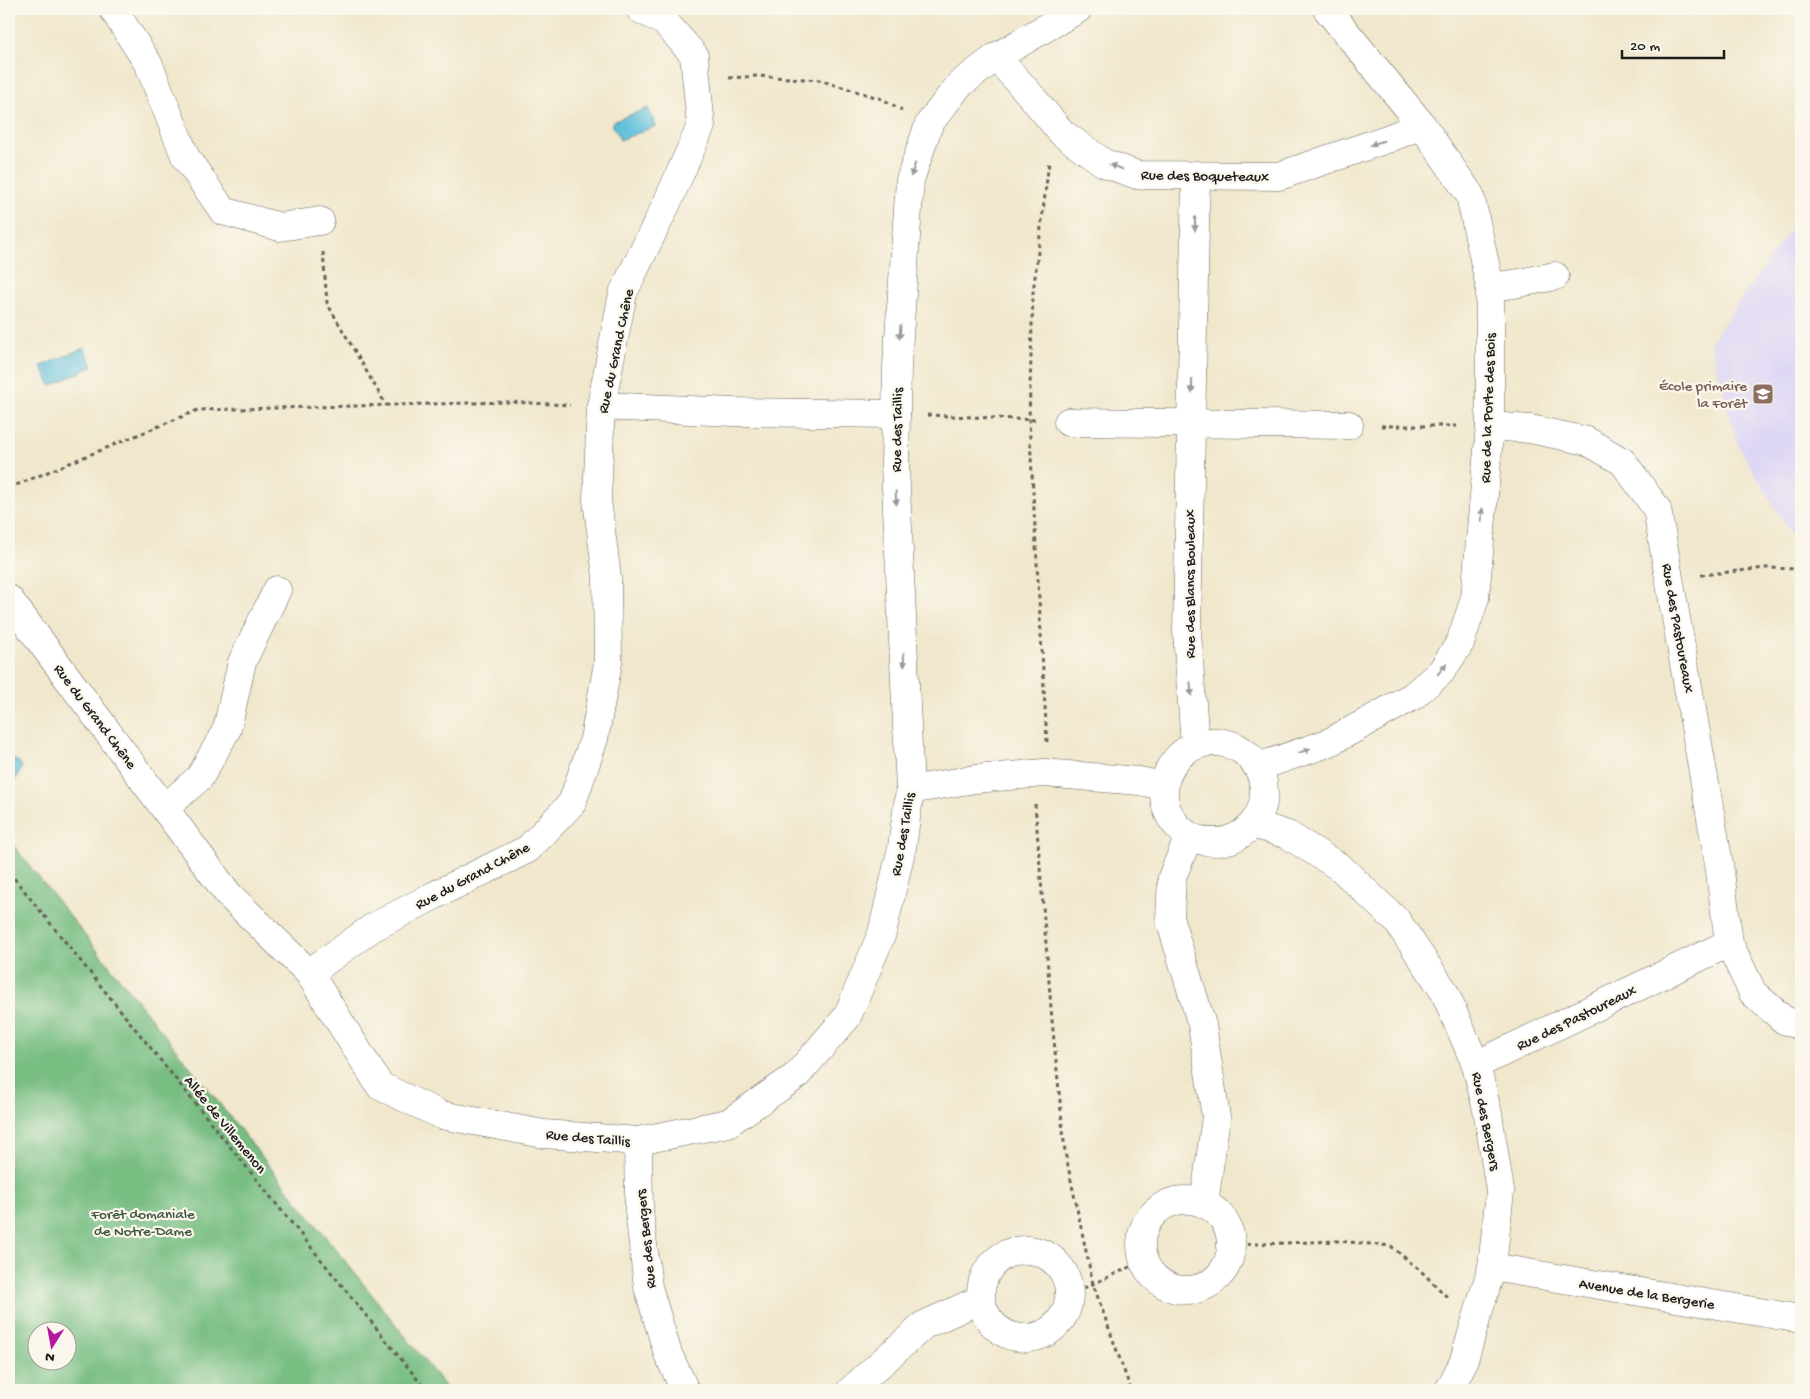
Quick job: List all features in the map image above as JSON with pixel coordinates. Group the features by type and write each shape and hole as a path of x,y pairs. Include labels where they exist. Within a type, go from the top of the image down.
{"street":[{"path":"114,9 149,65 185,156 223,211 280,227 320,221"},
{"name":"Rue du Grand Chêne","path":"9,599 228,894 309,973 372,928 528,849 572,803 594,739 608,663 607,577 598,500 601,406 623,293 701,126 694,55 665,22 640,9"},
{"name":"Rue de la Porte des Bois","path":"1258,768 1328,743 1365,724 1413,696 1441,672 1460,643 1474,598 1490,426 1490,287 1470,195 1422,125 1327,9"},
{"name":"Rue des Taillis","path":"309,973 380,1086 441,1115 544,1134 638,1142 728,1124 796,1076 847,1017 882,933 902,847 910,790 895,465 898,366 910,180 929,124 959,85 996,57 1067,12"},
{"name":"Rue des Boqueteaux","path":"996,57 1062,133 1104,163 1137,175 1279,176 1422,125"},
{"name":"Rue des Blancs Bouleaux","path":"1195,746 1187,632 1196,175"},
{"path":"1490,287 1555,276"},
{"path":"601,406 734,412 896,414"},
{"path":"1068,422 1349,425"},
{"name":"Rue des Pastoureaux","path":"1490,426 1530,429 1587,441 1622,462 1657,509 1719,864 1729,942 1753,993 1784,1020 1801,1026"},
{"path":"165,808 200,777 227,729 242,662 277,590"},
{"path":"1209,742 1224,743 1237,748 1249,756 1258,768 1263,782 1264,797 1261,811 1253,824 1236,837 1216,843 1202,841 1189,836 1178,827 1169,815 1164,801 1164,786 1167,773 1183,752 1209,742"},
{"path":"910,790 975,778 1044,773 1139,781 1164,786"},
{"name":"Rue des Bergers","path":"1253,824 1288,835 1341,868 1397,921 1444,990 1476,1065 1488,1114 1500,1191 1492,1267 1463,1363 1449,1390"},
{"path":"1189,836 1172,877 1170,920 1202,1025 1216,1117 1204,1204"},
{"name":"Rue des Pastoureaux","path":"1476,1065 1729,942"},
{"name":"Rue des Bergers","path":"638,1142 639,1211 648,1287 668,1354 685,1390"},
{"path":"1190,1200 1215,1210 1224,1220 1229,1232 1231,1245 1228,1261 1221,1275 1208,1284 1194,1290 1178,1290 1163,1284 1151,1275 1143,1261 1140,1246 1142,1231 1149,1218 1160,1207 1174,1201 1190,1200"},
{"path":"1023,1250 1037,1252 1050,1258 1060,1268 1067,1281 1069,1295 1066,1309 1053,1327 1034,1336 1020,1337 1005,1333 994,1325 985,1313 981,1299 982,1285 987,1271 996,1260 1009,1253 1023,1250"},
{"name":"Avenue de la Bergerie","path":"1492,1267 1801,1318"},
{"path":"851,1390 924,1326 981,1299"}],"path":[{"path":"697,81 758,76 819,80 882,99 929,124"},
{"path":"320,221 327,303 386,405"},
{"path":"9,488 198,410 509,402 601,406"},
{"path":"896,414 1068,422"},
{"path":"1349,425 1490,426"},
{"path":"1670,578 1765,568 1801,570"},
{"name":"Allée de Villemenon","path":"9,872 426,1390"},
{"path":"1231,1245 1338,1241 1392,1246 1449,1299 1479,1311"},
{"path":"1069,1295 1143,1261"}],"shaded area":[{"name":"École primaire la Forêt","path":"1801,214 1801,552 1738,445 1710,343"}],"green space":[{"name":"Forêt domaniale de Notre-Dame","path":"9,840 448,1390 9,1390"}],"water":[{"path":"648,108 656,126 620,140 612,127 612,122"},
{"path":"84,348 93,366 51,386 41,366"},
{"path":"9,757 19,762 22,767 9,791"}],"place":[{"name":"École primaire la Forêt","path":"1763,394"}]}
